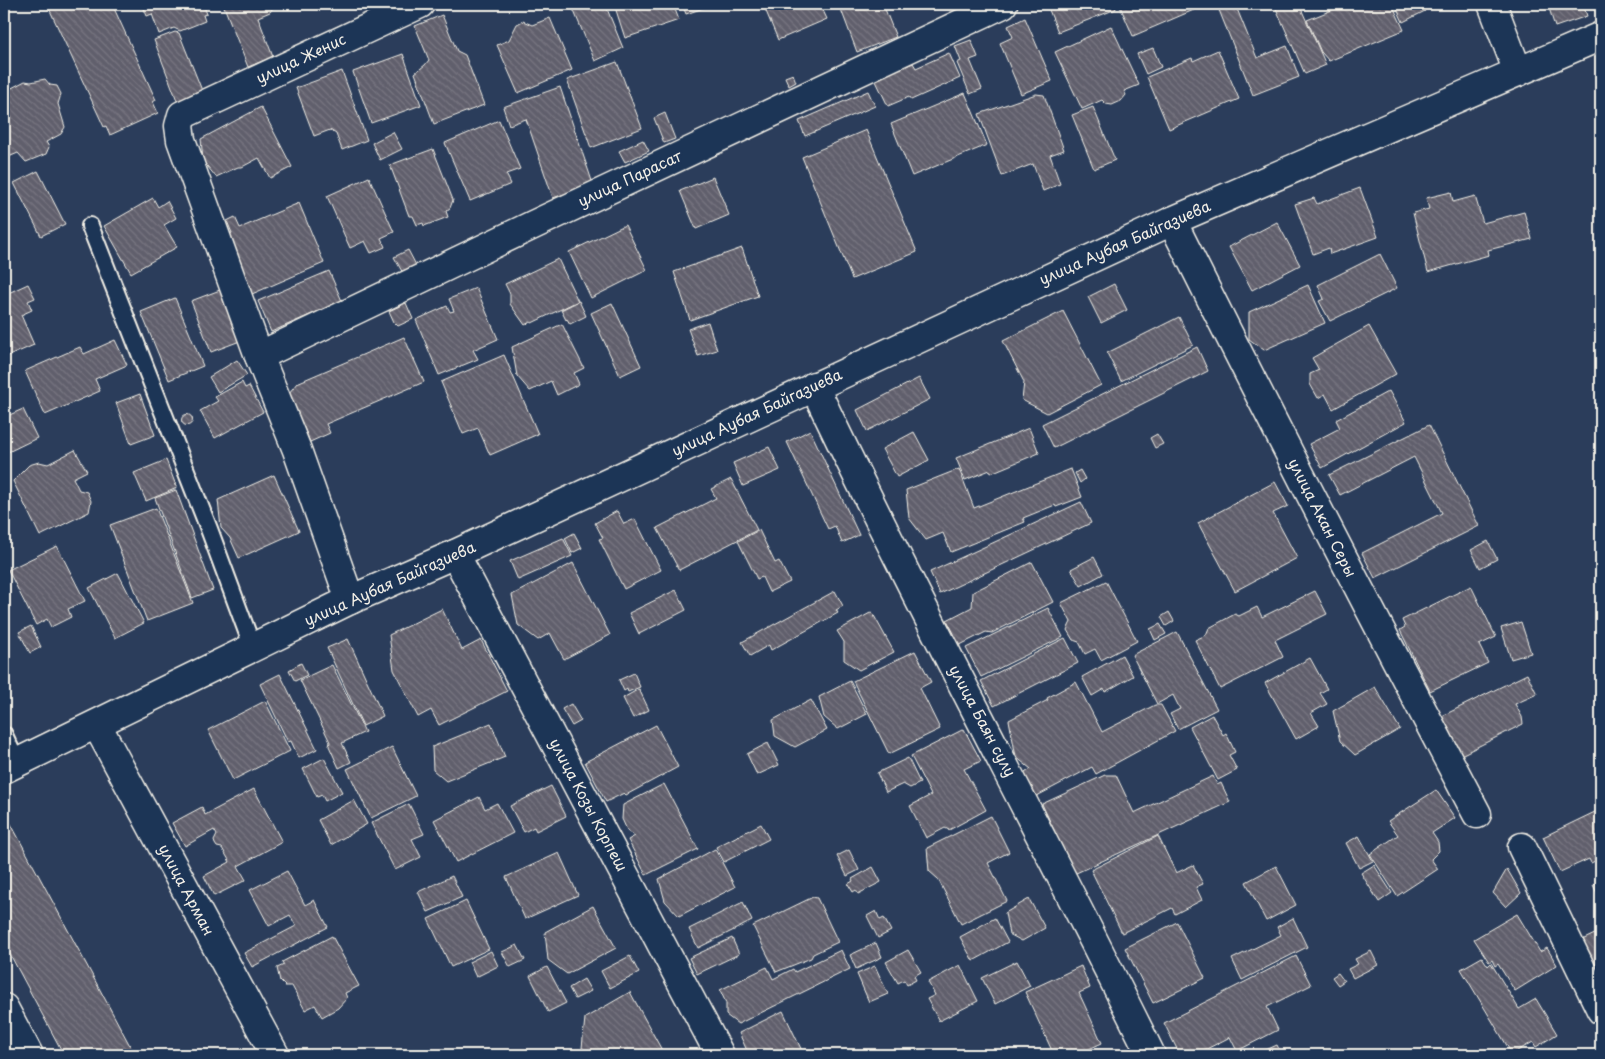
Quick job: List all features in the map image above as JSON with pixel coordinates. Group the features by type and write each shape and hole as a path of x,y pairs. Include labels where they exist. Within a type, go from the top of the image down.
{"street":[{"name":"улица Женис","path":"258,356 181,140 179,126 182,114 420,4"},
{"name":"улица Парасат","path":"258,356 1003,4"},
{"path":"1492,4 1518,72"},
{"name":"улица Аубая Байгазиева","path":"10,766 350,600 455,554 1172,221 1601,36"},
{"name":"улица Акан Серы","path":"1172,221 1259,396 1478,814"},
{"path":"258,356 297,450 350,600"},
{"name":"улица Баян сулу","path":"814,386 865,493 1048,849 1151,1055"},
{"name":"улица Козы Корпеш","path":"455,554 720,1055"},
{"name":"улица Арман","path":"97,724 275,1055"},
{"path":"1522,847 1601,1010"},
{"path":"4,1008 29,1055"}],"lane":[{"path":"90,226 209,528 253,648"},
{"path":"4,735 10,766"}],"building":[{"path":"47,4 112,4 156,100 153,102 158,113 110,135 106,126 104,127"},
{"path":"142,4 203,4 207,14 203,15 205,21 180,31 174,28 159,34 152,14 147,16"},
{"path":"223,4 276,4 270,12 258,17 273,57 248,67"},
{"path":"571,4 605,4 623,48 595,61"},
{"path":"614,4 673,4 679,20 625,38"},
{"path":"682,4 715,4 686,14"},
{"path":"763,4 820,4 827,19 778,40"},
{"path":"839,4 883,4 896,37 857,52"},
{"path":"1114,4 1116,9 1058,32 1047,5"},
{"path":"1119,4 1202,4 1203,6 1133,36"},
{"path":"1235,4 1257,58 1287,46 1299,77 1253,95 1217,5"},
{"path":"1274,4 1299,4 1326,65 1305,74"},
{"path":"1347,4 1392,4 1404,30 1329,61 1321,52 1307,20"},
{"path":"1395,4 1430,4 1423,7 1425,11 1403,22"},
{"path":"1583,4 1587,16 1555,27 1548,5"},
{"path":"442,15 457,51 465,55 484,105 434,124 415,73 429,60 415,26"},
{"path":"550,18 572,70 518,93 497,45 509,40 517,24 523,21 532,25"},
{"path":"1025,18 1052,81 1021,94 1000,43 1013,37 1008,26"},
{"path":"1111,26 1139,85 1124,91 1126,95 1121,101 1112,105 1106,104 1102,100 1082,109 1055,52"},
{"path":"175,32 179,33 203,93 178,103 154,40"},
{"path":"971,40 978,57 970,60 982,89 970,94 957,63 961,61 955,46"},
{"path":"1153,48 1161,67 1146,74 1137,54"},
{"path":"1218,50 1239,99 1169,129 1147,77 1192,58 1193,61"},
{"path":"949,53 960,78 911,100 909,97 888,106 875,79 913,63 916,68"},
{"path":"403,54 421,105 371,123 353,72"},
{"path":"617,62 642,128 591,148 567,80"},
{"path":"342,71 367,140 342,150 336,134 330,130 314,136 296,88"},
{"path":"793,74 796,82 789,86 785,77"},
{"path":"45,79 50,85 57,86 61,94 58,104 65,127 61,134 46,142 49,147 46,154 26,162 18,153 4,159 4,92 25,81 31,82"},
{"path":"560,87 593,184 553,198 526,119 509,125 503,107"},
{"path":"868,91 875,106 805,136 799,121"},
{"path":"965,93 987,145 912,176 891,124"},
{"path":"1036,94 1044,95 1064,150 1050,155 1060,184 1043,191 1033,164 1002,176 979,114"},
{"path":"261,107 292,167 270,178 259,158 216,177 203,161 201,139"},
{"path":"1093,107 1115,160 1094,169 1072,115"},
{"path":"665,113 675,139 664,143 654,118"},
{"path":"499,120 520,169 506,174 511,184 470,201 445,143"},
{"path":"866,130 917,252 852,279 802,157"},
{"path":"393,132 402,149 380,160 372,143"},
{"path":"643,140 649,151 625,162 619,151"},
{"path":"433,149 453,200 450,208 446,211 448,217 424,226 423,223 417,225 413,216 409,216 390,165"},
{"path":"38,171 65,224 41,236 14,183"},
{"path":"369,177 394,232 381,238 385,247 371,253 365,241 350,248 327,196"},
{"path":"713,177 729,215 696,229 680,191"},
{"path":"1360,188 1378,237 1330,254 1329,248 1313,254 1295,204 1314,198 1317,204"},
{"path":"1451,192 1453,202 1475,196 1483,223 1524,212 1532,239 1488,250 1489,255 1428,272 1413,213 1429,209 1426,198"},
{"path":"153,198 158,207 167,201 176,218 164,225 177,247 131,273 104,226"},
{"path":"299,203 324,263 252,294 227,236 232,233 227,221 235,217 240,228"},
{"path":"1277,222 1300,265 1252,290 1229,247"},
{"path":"625,225 647,270 591,298 569,252"},
{"path":"742,248 758,296 690,320 674,272"},
{"path":"408,250 417,267 404,275 394,257"},
{"path":"1380,254 1397,288 1330,321 1319,301 1324,299 1318,285"},
{"path":"558,259 578,301 525,325 510,304 510,294 505,284"},
{"path":"329,271 342,301 271,332 258,301"},
{"path":"28,284 35,298 28,301 32,310 21,315 34,345 4,358 4,295"},
{"path":"1114,284 1127,310 1101,323 1088,297"},
{"path":"1308,285 1325,323 1264,350 1249,339 1249,312"},
{"path":"476,288 498,339 473,350 478,359 439,375 416,320 447,306 450,312 454,311 449,299"},
{"path":"220,290 240,341 211,352 191,301"},
{"path":"175,298 203,366 169,380 141,312"},
{"path":"579,301 586,316 570,324 561,310"},
{"path":"406,303 413,319 398,326 389,311"},
{"path":"612,303 641,366 620,376 591,313"},
{"path":"1063,311 1101,385 1047,413 1022,400 1024,382 1003,341"},
{"path":"1179,317 1193,345 1121,381 1107,353"},
{"path":"708,322 717,350 698,356 688,329"},
{"path":"562,324 584,368 574,373 579,384 557,395 551,381 530,391 517,376 512,347"},
{"path":"1369,326 1396,374 1333,409 1325,394 1318,398 1310,384 1310,374 1319,370 1312,358"},
{"path":"404,337 424,382 326,424 330,433 310,442 289,393 297,383"},
{"path":"115,340 127,365 95,379 100,391 45,415 25,371 80,347 84,354"},
{"path":"1197,347 1208,371 1054,448 1042,424"},
{"path":"504,355 538,434 490,455 478,428 463,434 441,382"},
{"path":"237,360 247,375 218,392 209,377"},
{"path":"919,378 930,399 867,431 857,410"},
{"path":"242,382 245,388 249,386 263,412 215,438 200,411 218,401 215,397"},
{"path":"1389,391 1406,422 1322,468 1309,444 1340,428 1336,420"},
{"path":"140,394 155,435 131,444 116,403"},
{"path":"23,409 37,438 4,454 4,413 5,417"},
{"path":"187,414 193,420 187,426 181,420"},
{"path":"1429,425 1479,526 1375,578 1362,553 1442,513 1414,457 1340,495 1329,475"},
{"path":"1029,428 1039,453 991,473 990,470 965,480 956,458"},
{"path":"810,430 859,535 842,543 835,526 828,529 787,442"},
{"path":"914,432 929,460 897,477 882,449"},
{"path":"1157,434 1163,444 1155,448 1150,438"},
{"path":"769,447 780,470 743,486 733,463"},
{"path":"75,450 87,471 73,478 79,490 87,492 91,501 89,512 40,536 13,481 29,465 39,462 48,464"},
{"path":"166,460 177,488 146,501 134,473"},
{"path":"959,469 974,508 1071,469 1082,497 1056,507 1055,505 1023,518 1025,522 951,552 943,533 926,540 909,518 906,490"},
{"path":"1080,470 1085,479 1080,483 1075,473"},
{"path":"274,475 299,531 239,558 230,538 221,528 218,500"},
{"path":"731,479 757,530 679,570 657,528 716,498 711,489"},
{"path":"1275,482 1288,506 1273,513 1297,558 1235,591 1198,523"},
{"path":"176,490 213,590 192,598 155,498"},
{"path":"1081,502 1091,523 940,594 930,572"},
{"path":"156,508 193,603 147,621 110,525"},
{"path":"617,511 624,524 635,519 661,570 624,589 599,539 603,538 595,523"},
{"path":"759,530 775,563 779,561 790,582 769,592 762,577 757,579 738,541"},
{"path":"574,533 582,548 572,553 565,538"},
{"path":"563,538 572,556 518,580 510,561"},
{"path":"1488,541 1497,559 1480,568 1471,550"},
{"path":"57,546 85,601 68,609 71,617 51,627 47,619 36,625 8,570"},
{"path":"1094,557 1103,574 1081,586 1071,569"},
{"path":"1032,562 1053,602 992,633 986,632 960,645 947,620 972,607 973,592"},
{"path":"573,563 610,635 564,659 550,633 538,640 518,625 512,595"},
{"path":"118,573 144,623 115,638 89,588"},
{"path":"1106,581 1137,641 1101,660 1095,649 1085,654 1079,642 1073,640 1067,630 1071,622 1061,603"},
{"path":"1471,586 1496,637 1479,645 1488,663 1430,691 1400,630 1405,627 1402,620"},
{"path":"676,590 686,610 639,634 629,613"},
{"path":"835,591 843,606 836,610 838,613 771,650 769,645 750,656 742,642"},
{"path":"1315,591 1327,614 1275,640 1283,657 1220,689 1195,640 1206,635 1209,628 1235,614 1239,616 1257,607 1262,617"},
{"path":"1048,608 1063,637 981,677 966,648"},
{"path":"442,609 462,650 481,640 507,691 439,725 431,710 418,717 394,670 389,635"},
{"path":"872,612 894,652 859,670 844,660 844,642 837,631"},
{"path":"1169,612 1174,621 1166,626 1161,617"},
{"path":"1521,622 1531,653 1511,659 1501,628"},
{"path":"1160,624 1166,634 1155,640 1150,629"},
{"path":"31,626 41,647 30,653 19,632"},
{"path":"1177,632 1217,709 1178,729 1170,714 1180,709 1173,695 1157,704 1132,655"},
{"path":"1065,638 1078,663 994,706 981,681"},
{"path":"348,639 383,716 363,726 327,648"},
{"path":"915,651 931,682 920,688 940,729 889,754 853,681"},
{"path":"1122,655 1133,676 1105,692 1104,689 1092,696 1082,677"},
{"path":"1310,658 1327,689 1320,693 1327,704 1311,713 1319,726 1296,739 1265,683"},
{"path":"301,663 307,675 295,681 289,670"},
{"path":"332,665 365,732 342,743 351,762 339,768 329,746 330,742 300,680"},
{"path":"634,673 640,687 628,692 627,689 624,691 619,680"},
{"path":"280,674 317,749 299,758 291,741 288,742 260,684"},
{"path":"1527,674 1537,694 1515,704 1522,717 1523,724 1459,756 1440,717"},
{"path":"850,681 867,714 838,729 824,717 819,697"},
{"path":"1076,682 1102,732 1155,705 1161,705 1175,731 1096,774 1092,767 1035,797 1023,774 1031,769 1016,757 1009,720 1048,700 1047,698"},
{"path":"1375,687 1400,729 1355,755 1340,741 1333,711"},
{"path":"639,689 649,710 633,718 623,698"},
{"path":"811,700 827,730 795,747 775,736 773,720"},
{"path":"265,701 290,751 233,780 208,730"},
{"path":"571,704 581,721 572,726 562,709"},
{"path":"1212,715 1223,735 1226,733 1235,752 1229,755 1237,770 1218,780 1190,727"},
{"path":"491,723 505,757 446,781 433,770 432,747"},
{"path":"656,725 678,767 626,795 624,793 606,802 585,762"},
{"path":"964,729 981,761 964,769 986,810 949,830 945,828 926,838 910,806 931,795 911,756"},
{"path":"768,743 779,765 757,775 747,754"},
{"path":"392,747 416,796 371,818 347,769"},
{"path":"324,758 342,792 325,801 322,795 317,797 303,769"},
{"path":"908,758 920,783 910,788 903,784 886,792 877,773"},
{"path":"1105,775 1116,775 1134,813 1213,776 1217,785 1221,783 1230,802 1074,874 1042,804"},
{"path":"664,784 698,849 646,875 628,840 635,836 627,830 622,819 623,805"},
{"path":"551,786 566,816 536,831 534,827 524,832 510,806"},
{"path":"254,789 282,842 238,866 246,880 214,896 204,876 230,862 222,848 217,847 215,844 214,841 217,835 214,830 185,846 172,823 202,807 205,815"},
{"path":"1436,790 1455,818 1432,833 1438,842 1439,851 1431,859 1438,869 1397,896 1370,854 1398,835 1388,821"},
{"path":"479,797 485,809 497,803 513,833 456,862 434,820"},
{"path":"354,800 367,824 331,845 318,820"},
{"path":"409,804 424,834 412,839 421,857 395,870 371,823"},
{"path":"1601,809 1601,858 1591,863 1589,859 1560,872 1543,837"},
{"path":"4,811 135,1055 64,1055 4,943"},
{"path":"991,816 1009,852 988,863 1007,901 961,924 938,879 929,871 927,848"},
{"path":"761,824 769,839 724,862 716,847"},
{"path":"1158,836 1176,873 1193,865 1203,884 1196,887 1202,900 1175,914 1172,908 1122,933 1091,870"},
{"path":"1359,836 1373,861 1359,868 1346,843"},
{"path":"715,849 735,887 679,916 665,901 659,879"},
{"path":"849,850 859,870 847,876 837,856"},
{"path":"559,853 578,895 525,919 506,877"},
{"path":"1374,865 1392,893 1379,902 1361,873"},
{"path":"1276,866 1296,905 1266,921 1246,882"},
{"path":"873,867 881,882 858,894 856,890 853,892 848,884 853,881 852,879"},
{"path":"1507,869 1521,893 1506,907 1493,893"},
{"path":"287,871 305,905 314,900 328,927 252,967 244,953 296,926 290,915 269,926 250,890"},
{"path":"452,876 462,897 428,912 418,892"},
{"path":"1601,881 1601,901 1593,885"},
{"path":"813,897 817,898 838,942 813,954 811,958 776,972 753,926"},
{"path":"1029,899 1045,928 1022,941 1009,934 1005,913"},
{"path":"466,901 489,949 451,967 428,919"},
{"path":"743,902 752,921 698,948 689,929"},
{"path":"593,906 616,948 567,974 548,960 545,932"},
{"path":"876,911 880,920 884,918 891,931 878,938 867,916"},
{"path":"1517,914 1540,952 1547,948 1557,965 1515,991 1498,964 1495,966 1492,960 1489,962 1474,939"},
{"path":"995,918 1008,942 973,961 960,937"},
{"path":"1293,918 1307,947 1242,980 1232,959 1281,935 1277,927"},
{"path":"1177,922 1205,978 1153,1003 1125,948"},
{"path":"1601,931 1601,962 1593,967 1580,941"},
{"path":"332,936 359,986 345,993 347,998 338,1008 322,1017 315,1005 305,1010 292,986 285,986 280,981 277,968 284,965 282,962"},
{"path":"732,938 739,954 697,974 689,958"},
{"path":"876,943 882,957 856,969 850,955"},
{"path":"517,945 525,960 510,967 502,952"},
{"path":"841,950 850,969 738,1024 726,1015 726,1003 720,990 767,967 773,979 793,969 795,972"},
{"path":"908,950 921,972 914,976 916,980 907,985 904,980 898,983 886,962"},
{"path":"491,951 498,966 476,977 469,962"},
{"path":"1371,951 1378,965 1353,978 1348,969 1358,964 1355,959"},
{"path":"630,956 639,973 610,988 601,971"},
{"path":"1296,956 1311,985 1267,1007 1278,1030 1237,1051 1230,1037 1195,1055 1180,1055 1164,1023"},
{"path":"1482,957 1488,966 1491,963 1519,1009 1536,999 1557,1034 1536,1047 1533,1042 1512,1054 1461,969"},
{"path":"1017,961 1030,986 995,1004 982,978"},
{"path":"960,965 978,1001 939,1021 927,999 935,995 928,982"},
{"path":"875,966 888,994 869,1002 857,974"},
{"path":"1081,966 1090,988 1079,993 1102,1043 1076,1055 1054,1055 1025,992"},
{"path":"547,967 566,1003 548,1012 530,976"},
{"path":"1338,973 1344,981 1338,985 1332,977"},
{"path":"584,979 591,991 575,999 569,988"},
{"path":"630,992 664,1054 592,1055 582,1048 585,1018"},
{"path":"783,1011 804,1055 749,1055 739,1033"},
{"path":"1277,1045 1282,1055 1255,1055"}]}
